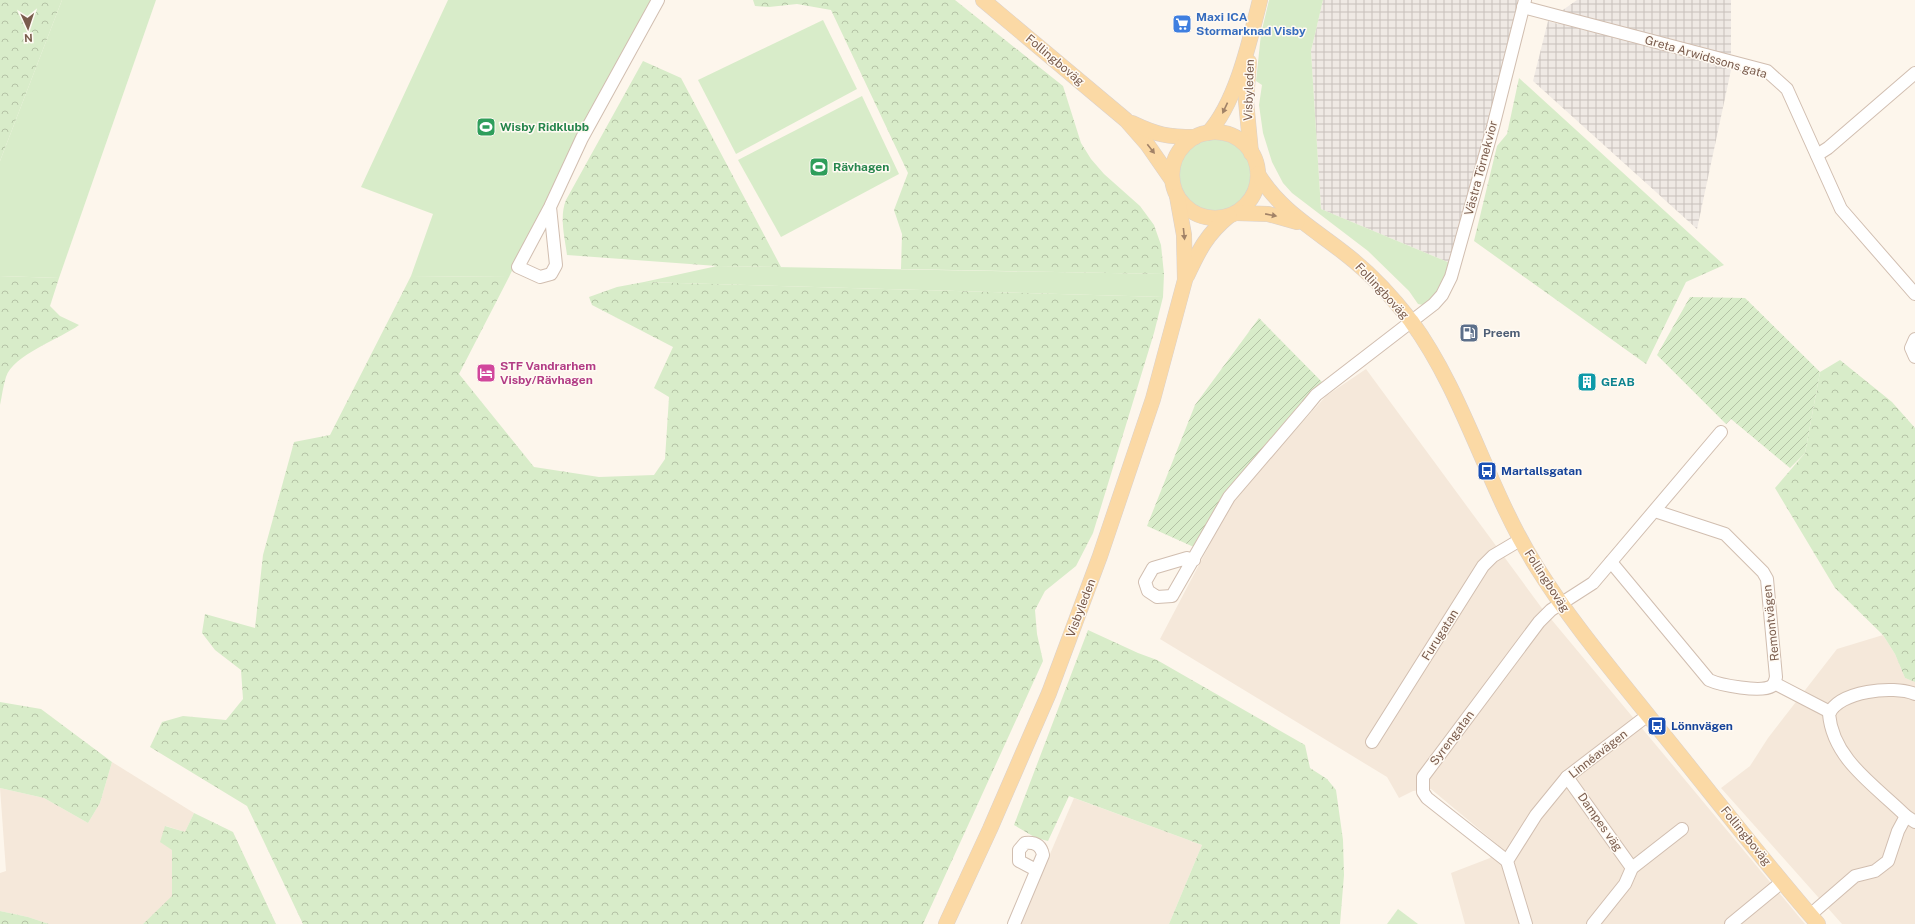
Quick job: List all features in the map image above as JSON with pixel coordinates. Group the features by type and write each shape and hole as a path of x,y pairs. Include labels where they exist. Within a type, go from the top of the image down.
{"main road":[{"name":"Follingboväg","path":"983,0 1126,120 1148,144 1172,180"},
{"name":"Visbyleden","path":"1201,135 1224,112 1253,27 1260,0"},
{"name":"Visbyleden","path":"1251,153 1246,101 1253,27"},
{"name":"Follingboväg","path":"1126,120 1158,134 1201,135"},
{"path":"1223,133 1233,136 1241,141 1251,153 1256,163 1258,174 1253,194 1244,206 1232,214 1211,218 1199,215 1189,209 1177,196 1172,180 1172,168 1178,153 1186,144 1201,135 1223,133"},
{"name":"Follingboväg","path":"1258,174 1277,200 1305,225 1355,262 1396,303 1411,322 1444,378 1520,540 1561,604 1782,882 1814,919"},
{"name":"Visbyleden","path":"1177,196 1184,235 1185,280"},
{"name":"Follingboväg","path":"1232,214 1268,214 1305,225"},
{"name":"Visbyleden","path":"946,924 997,814 1046,700 1100,556 1153,399 1185,280 1204,242 1214,228 1232,214"}],"street":[{"path":"550,207 556,265 551,274 540,277 518,267 550,207 582,138 658,0"},
{"name":"Greta Arwidssons gata","path":"1524,3 1767,71 1787,89 1841,209 1915,294"},
{"name":"Västra Törnekvior","path":"1411,322 1438,300 1451,277 1493,127 1524,3"},
{"path":"1817,155 1828,148 1915,73"},
{"path":"1194,560 1229,497 1307,406 1322,391 1411,322"},
{"path":"1915,339 1911,348 1915,357"},
{"path":"1561,604 1593,583 1721,432"},
{"name":"Remontvägen","path":"1655,511 1725,534 1764,572 1768,589 1776,677 1774,683"},
{"name":"Furugatan","path":"1372,742 1483,566 1493,556 1520,540"},
{"path":"1612,562 1708,680 1716,683 1757,689 1771,686 1774,683 1830,712"},
{"name":"Syrengatan","path":"1507,861 1427,798 1423,792 1422,781 1539,622 1551,610 1561,604"},
{"path":"1814,919 1855,876 1876,871 1888,861 1898,831 1910,819 1865,779 1845,756 1833,735 1830,724 1830,712 1837,703 1881,690 1903,690 1915,694"},
{"name":"Linnéavägen","path":"1507,861 1536,815 1567,777 1648,715"},
{"name":"Dampes väg","path":"1567,777 1632,868"},
{"path":"1593,924 1626,884 1632,868 1682,829"},
{"path":"1507,861 1526,924"},
{"path":"1014,924 1036,870"},
{"path":"1730,924 1782,882"}],"shaded area":[{"path":"1323,0 1520,0 1493,116 1450,263 1321,209 1311,51"},
{"path":"1577,0 1731,0 1731,70 1697,229 1533,81 1548,21 1558,24 1560,12"},
{"path":"1366,369 1541,607 1805,924 1465,924 1451,873 1490,858 1498,845 1431,789 1413,791 1399,798 1387,777 1160,639 1234,498 1326,396"},
{"path":"1883,635 1895,654 1905,678 1915,682 1915,924 1842,924 1721,788 1750,766 1768,738 1837,649"},
{"path":"112,762 194,813 185,832 166,826 172,850 172,897 143,924 49,924 28,917 0,911 0,873 6,871 0,788 44,798 88,823 100,803"},
{"path":"1074,798 1202,845 1169,924 1020,924"}],"green space":[{"path":"0,0 62,0 0,161"},
{"path":"62,0 156,0 59,278 0,276 0,161"},
{"name":"Wisby Ridklubb","path":"448,0 653,0 563,165 509,277 411,276 433,214 361,187"},
{"path":"753,0 955,0 1063,86 1081,143 1091,159 1104,174 1140,206 1154,225 1161,245 1164,274 901,269 902,234 894,210 908,173 831,10 797,4 769,7 755,6"},
{"path":"1269,0 1323,0 1311,51 1321,209 1450,263 1446,277 1438,292 1423,305 1418,304 1409,291 1368,251 1292,193 1283,183 1272,162 1263,133 1259,105 1262,85 1256,81 1261,34"},
{"path":"823,20 857,89 736,154 698,80"},
{"path":"643,61 681,78 781,267 717,266 567,255 563,220 566,200"},
{"path":"1519,78 1724,265 1686,282 1646,364 1474,241 1497,146 1507,134"},
{"name":"Rävhagen","path":"862,96 899,174 781,237 738,160"},
{"path":"1215,138 1236,144 1246,154 1252,175 1246,196 1236,206 1215,212 1194,206 1184,196 1178,175 1184,154 1194,144"},
{"path":"717,266 1164,274 1163,297 644,282"},
{"path":"0,276 59,278 50,306 60,316 79,325 27,355 10,369 3,387 0,405"},
{"path":"411,276 509,277 459,374 534,467 599,477 654,475 665,459 669,397 654,388 673,347 592,305 589,297 617,287 644,282 1163,297 1154,333 1093,533 1076,566 1045,591 1035,610 1037,634 1043,661 923,924 303,924 247,806 150,747 162,722 183,716 226,720 243,699 241,670 215,650 202,633 205,614 255,628 263,555 294,442 330,435"},
{"path":"1690,297 1745,298 1820,372 1805,453 1790,468 1731,419 1726,424 1657,355"},
{"path":"1259,318 1324,384 1196,548 1147,526 1195,405"},
{"path":"1840,360 1892,402 1915,428 1915,682 1905,678 1895,654 1883,635 1835,588 1775,488 1805,453 1820,372"},
{"path":"1088,630 1157,660 1305,745 1310,768 1327,779 1336,790 1343,840 1344,875 1340,924 1169,924 1202,845 1069,796 1048,841 1036,838 1014,825"},
{"path":"0,702 41,709 112,762 100,803 88,823 44,798 0,788"},
{"path":"194,813 233,832 276,924 143,924 172,896 172,850 160,842 165,826 185,832"},
{"path":"1398,909 1418,924 1387,924"},
{"path":"0,911 28,917 49,924 0,924"}],"place":[{"name":"Maxi ICA Stormarknad Visby","path":"1182,24"},
{"name":"Wisby Ridklubb","path":"486,127"},
{"name":"Rävhagen","path":"819,167"},
{"name":"Preem","path":"1469,333"},
{"name":"STF Vandrarhem Visby/Rävhagen","path":"486,373"},
{"name":"GEAB","path":"1587,382"},
{"name":"Martallsgatan","path":"1487,471"},
{"name":"Lönnvägen","path":"1657,726"}]}
